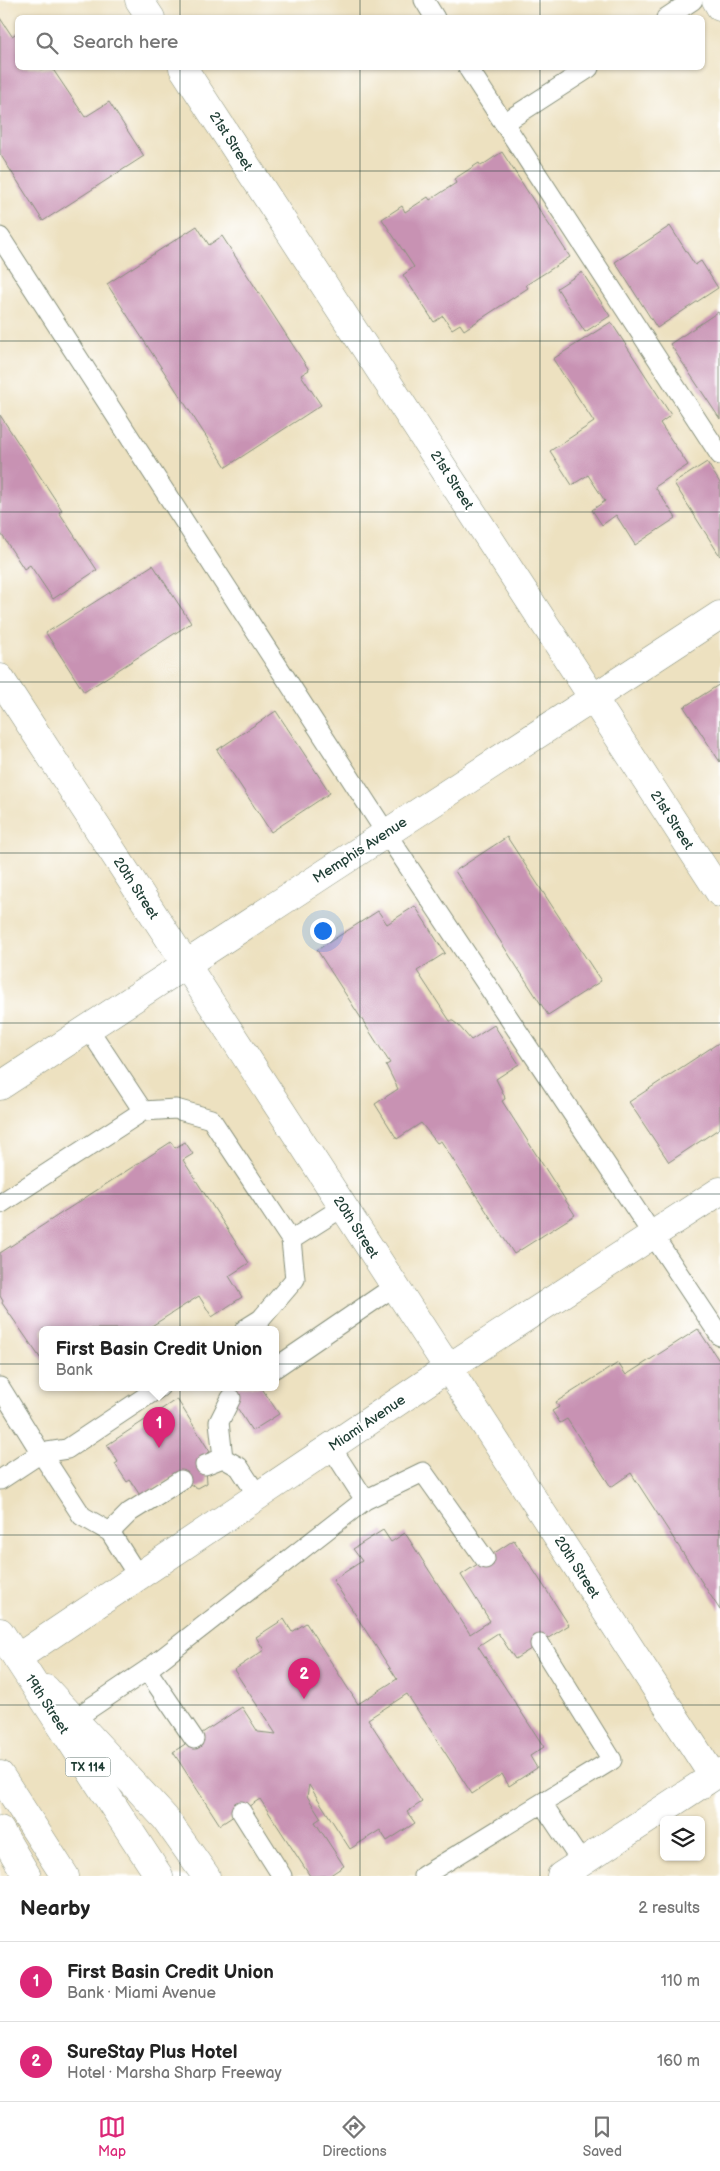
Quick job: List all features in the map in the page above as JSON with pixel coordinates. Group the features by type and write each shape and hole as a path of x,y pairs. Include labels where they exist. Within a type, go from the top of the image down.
{"main road":[{"path":"139,0 149,15"},
{"path":"716,0 720,7"},
{"name":"21st Street","path":"184,70 720,893"},
{"name":"Memphis Avenue","path":"0,1086 720,614"},
{"name":"20th Street","path":"0,678 448,1368 716,1774"},
{"name":"Miami Avenue","path":"17,1658 448,1368 720,1191"},
{"name":"19th Street","path":"0,1632 159,1876"},
{"path":"17,1658 165,1818 206,1876"},
{"path":"572,1869 716,1774"},
{"path":"0,1775 65,1876"},
{"path":"0,1830 27,1876"}],"lane":[{"path":"424,0 433,15"},
{"path":"670,15 693,0"},
{"path":"469,70 720,455"},
{"path":"504,123 586,70"},
{"path":"0,237 386,833 720,1336"},
{"path":"88,1028 143,1111"},
{"path":"0,1204 143,1111 176,1109 211,1120 291,1240 295,1279 261,1319 250,1326"},
{"path":"291,1240 343,1207"},
{"path":"279,1365 395,1286"},
{"path":"0,1386 82,1516 110,1532 138,1576"},
{"path":"0,1480 41,1453 67,1449 154,1391"},
{"path":"223,1458 219,1422 231,1398"},
{"path":"331,1447 364,1500"},
{"path":"205,1465 223,1458"},
{"path":"223,1458 239,1467 258,1496"},
{"path":"74,1720 147,1670 364,1500 423,1472 485,1559"},
{"path":"110,1532 130,1512 181,1480"},
{"path":"423,1876 612,1760 540,1644"},
{"path":"147,1670 194,1739"},
{"path":"542,1803 572,1869"},
{"path":"241,1812 282,1876"}],"building":[{"path":"0,18 12,36 15,34 15,70 53,70 85,117 109,102 144,156 43,221 0,154"},
{"path":"502,152 570,257 526,285 528,288 464,330 460,324 452,329 443,316 434,322 403,275 414,267 382,219 402,206 405,212 428,197 430,200 456,183 454,179 479,163 481,166"},
{"path":"197,226 209,245 222,236 309,370 301,375 321,405 226,467 107,284"},
{"path":"670,226 695,265 701,261 718,288 657,328 615,262"},
{"path":"582,272 610,316 585,332 557,288"},
{"path":"718,312 720,315 720,419 670,344"},
{"path":"611,322 671,415 660,423 688,465 655,487 676,518 635,545 616,515 602,525 592,510 605,501 588,475 572,485 550,451 594,422 553,359"},
{"path":"0,415 62,510 59,512 97,570 53,599 30,565 24,569 0,532"},
{"path":"707,462 720,483 720,556 674,483"},
{"path":"153,565 191,623 84,692 46,633"},
{"path":"720,684 720,762 684,707"},
{"path":"276,711 330,793 271,832 217,750"},
{"path":"507,837 601,981 548,1015 455,871"},
{"path":"415,906 445,953 417,971 450,1021 458,1025 471,1040 494,1025 519,1064 496,1079 504,1095 505,1099 502,1101 575,1215 514,1254 441,1141 437,1143 421,1123 397,1139 375,1104 398,1089 386,1065 390,1063 317,950 378,911 387,924"},
{"path":"720,1042 720,1128 669,1162 629,1102"},
{"path":"171,1142 175,1148 185,1142 193,1154 183,1160 249,1263 229,1276 242,1297 212,1317 199,1296 152,1326 39,1326 39,1356 2,1303 3,1301 0,1296 0,1253"},
{"path":"698,1329 720,1362 720,1610 631,1473 611,1487 567,1419 560,1423 552,1411 559,1407 556,1402 618,1363 626,1375"},
{"path":"227,1391 264,1391 279,1414 252,1431"},
{"path":"177,1399 210,1452 205,1455 207,1483 198,1488 173,1476 141,1497 130,1480 127,1482 115,1464 118,1462 107,1445"},
{"path":"383,1530 391,1542 405,1533 470,1634 490,1621 461,1575 514,1540 569,1625 515,1659 498,1633 478,1646 544,1747 530,1756 537,1768 509,1786 502,1774 472,1794 407,1694 368,1719 422,1802 407,1812 415,1823 387,1841 380,1830 350,1849 309,1785 307,1796 321,1818 315,1822 344,1866 329,1876 310,1876 260,1799 220,1825 173,1752 242,1707 258,1732 276,1734 234,1670 264,1650 256,1637 284,1619 292,1632 306,1623 358,1704 397,1679 333,1580 362,1561 353,1549"}],"place":[{"name":"First Basin Credit Union","path":"159,1448"},
{"name":"SureStay Plus Hotel","path":"304,1699"}]}
